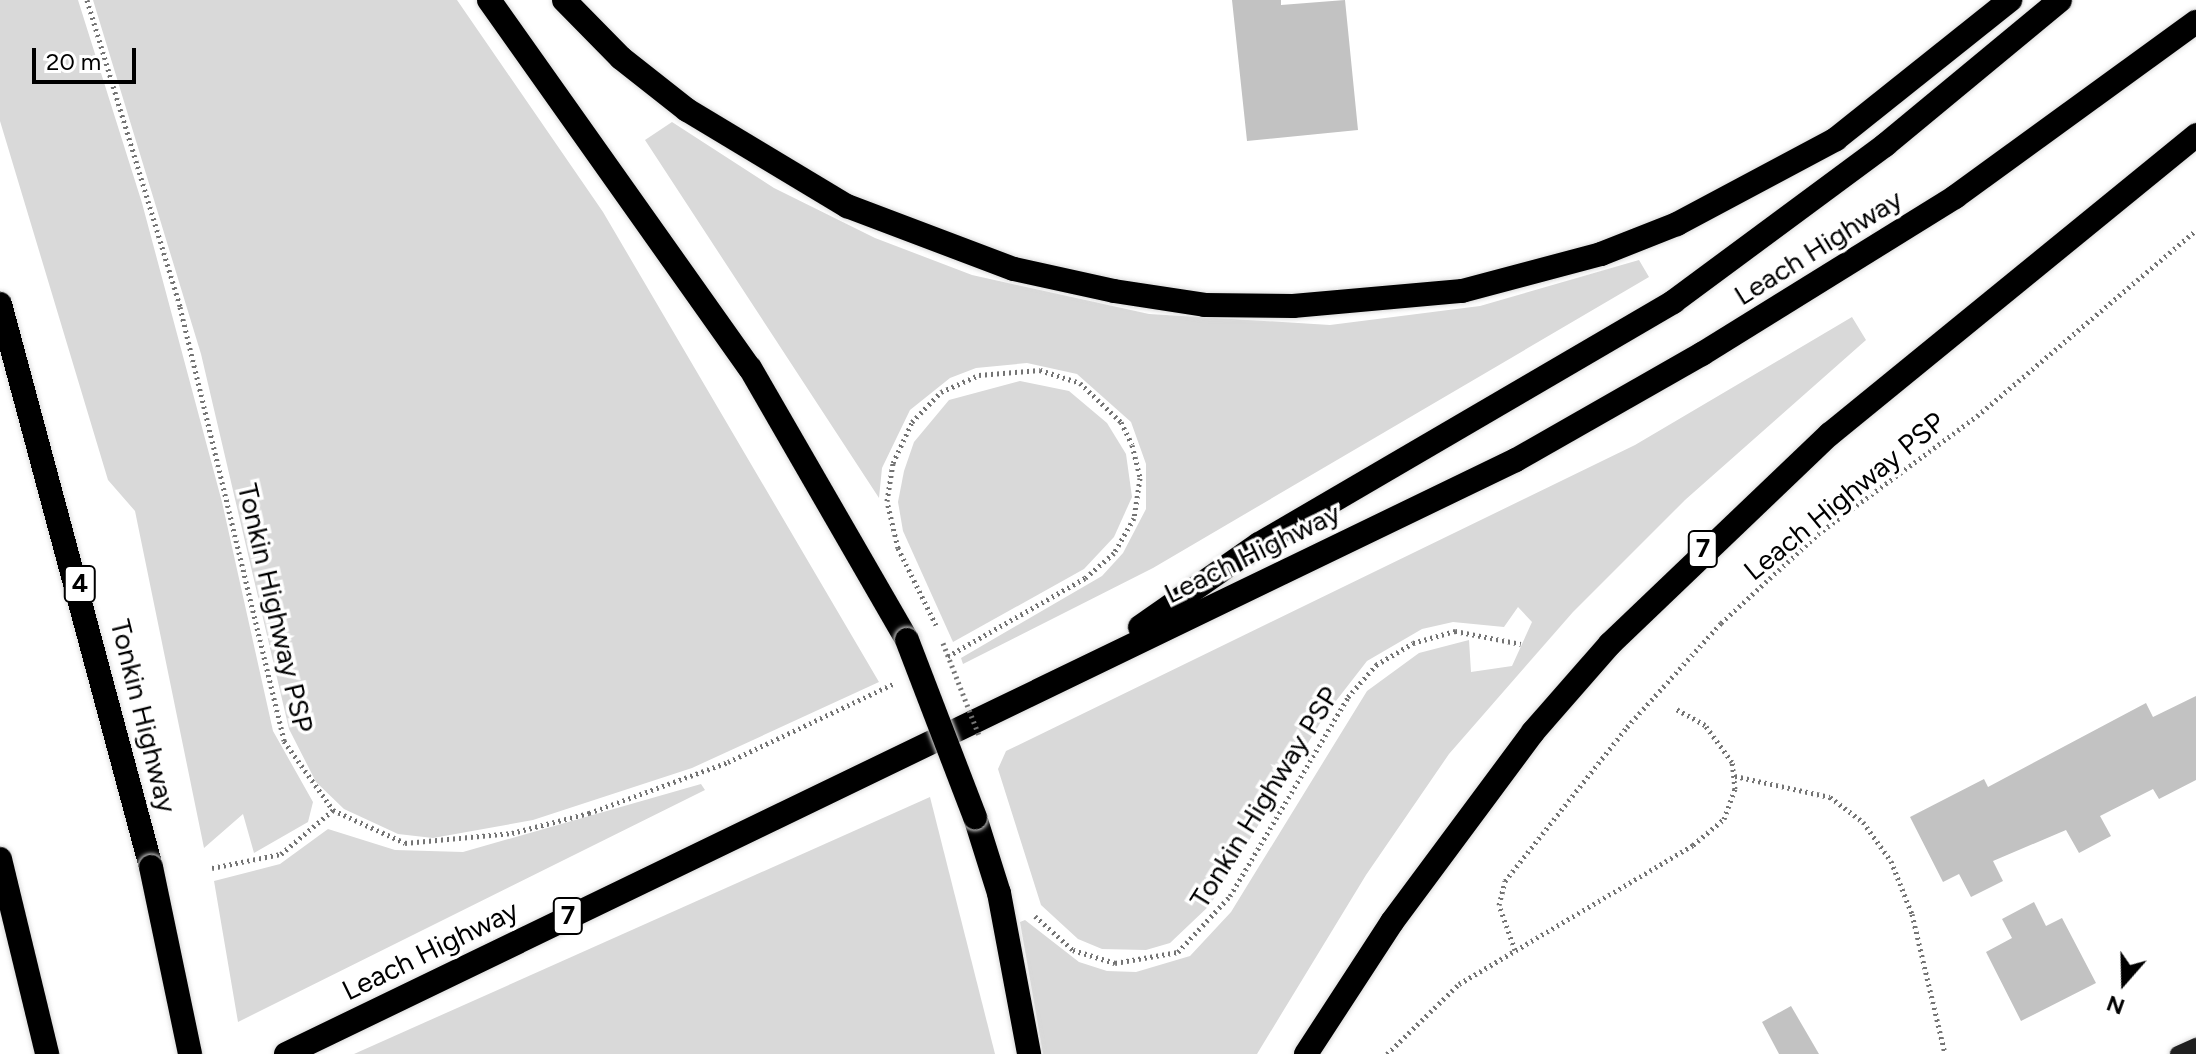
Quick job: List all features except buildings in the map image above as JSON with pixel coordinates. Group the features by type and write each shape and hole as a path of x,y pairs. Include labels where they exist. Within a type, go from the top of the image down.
{"highway":[{"path":"489,0 750,368 907,640 975,817 999,893 1029,1054"},
{"path":"564,0 621,58 687,110 861,212 1014,269 1114,291 1205,305 1293,306 1475,288 1601,254 1677,224 1836,139 2010,0"},
{"path":"1083,668 1259,544 1673,302 1885,145 2060,0"},
{"name":"Leach Highway","path":"286,1054 1516,460 1702,354 1955,197 2196,22"},
{"name":"7","path":"1306,1054 1392,922 1499,777 1610,644 1830,434 2196,135"},
{"name":"Tonkin Highway","path":"0,304 151,867 190,1054"},
{"path":"0,859 47,1054"}],"street":[{"path":"2178,1054 2196,1046"}],"path":[{"name":"Tonkin Highway PSP","path":"87,0 207,406 284,741 333,810 405,843 512,833 589,813 728,762 905,678"},
{"name":"Leach Highway PSP","path":"1515,950 1499,905 1505,881 1579,784 1711,634 1818,534 1977,416 2196,230"},
{"path":"931,665 1077,583 1125,535 1139,497 1137,460 1121,422 1080,383 1040,370 979,375 941,392 912,422 893,463 889,512 898,548 936,626 984,751"},
{"name":"Tonkin Highway PSP","path":"1027,903 1055,939 1093,958 1138,963 1178,952 1230,896 1348,697 1376,665 1413,643 1455,631 1521,644"},
{"path":"1387,1054 1437,1002 1515,950 1713,830 1732,805 1735,776 1719,739 1674,708"},
{"path":"1735,776 1830,797 1863,822 1891,861 1912,914 1945,1054"},
{"path":"212,868 281,854 333,810"}],"shaded area":[{"path":"0,0 78,0 142,203 222,502 273,731 313,802 308,822 254,853 243,814 204,848 135,511 108,480 0,121"},
{"path":"93,0 457,0 603,212 879,682 692,768 533,820 433,838 398,834 344,809 316,782 289,729 201,354"},
{"path":"672,122 774,188 875,238 972,275 1149,314 1330,325 1480,306 1639,260 1649,277 1153,568 963,664 961,658 1102,576 1123,553 1146,509 1146,464 1131,422 1077,374 1027,363 976,368 950,378 910,410 882,468 879,498 645,140"},
{"path":"1852,317 1866,340 1685,500 1573,612 1449,754 1366,875 1257,1054 1043,1054 1020,922 1025,920 1079,962 1107,971 1136,972 1190,956 1231,912 1367,691 1419,653 1469,640 1471,672 1512,666 1532,622 1518,607 1504,627 1453,622 1422,629 1367,661 1325,715 1210,905 1170,943 1146,950 1102,949 1078,939 1041,905 998,769 1006,751 1635,445"},
{"path":"1020,381 1069,391 1107,423 1126,454 1132,497 1114,537 1084,569 953,642 903,531 898,502 904,471 914,442 949,400"},
{"path":"701,784 705,790 238,1022 214,881 280,864 328,829 395,850 463,852"},
{"path":"930,797 995,1054 354,1054"}]}
